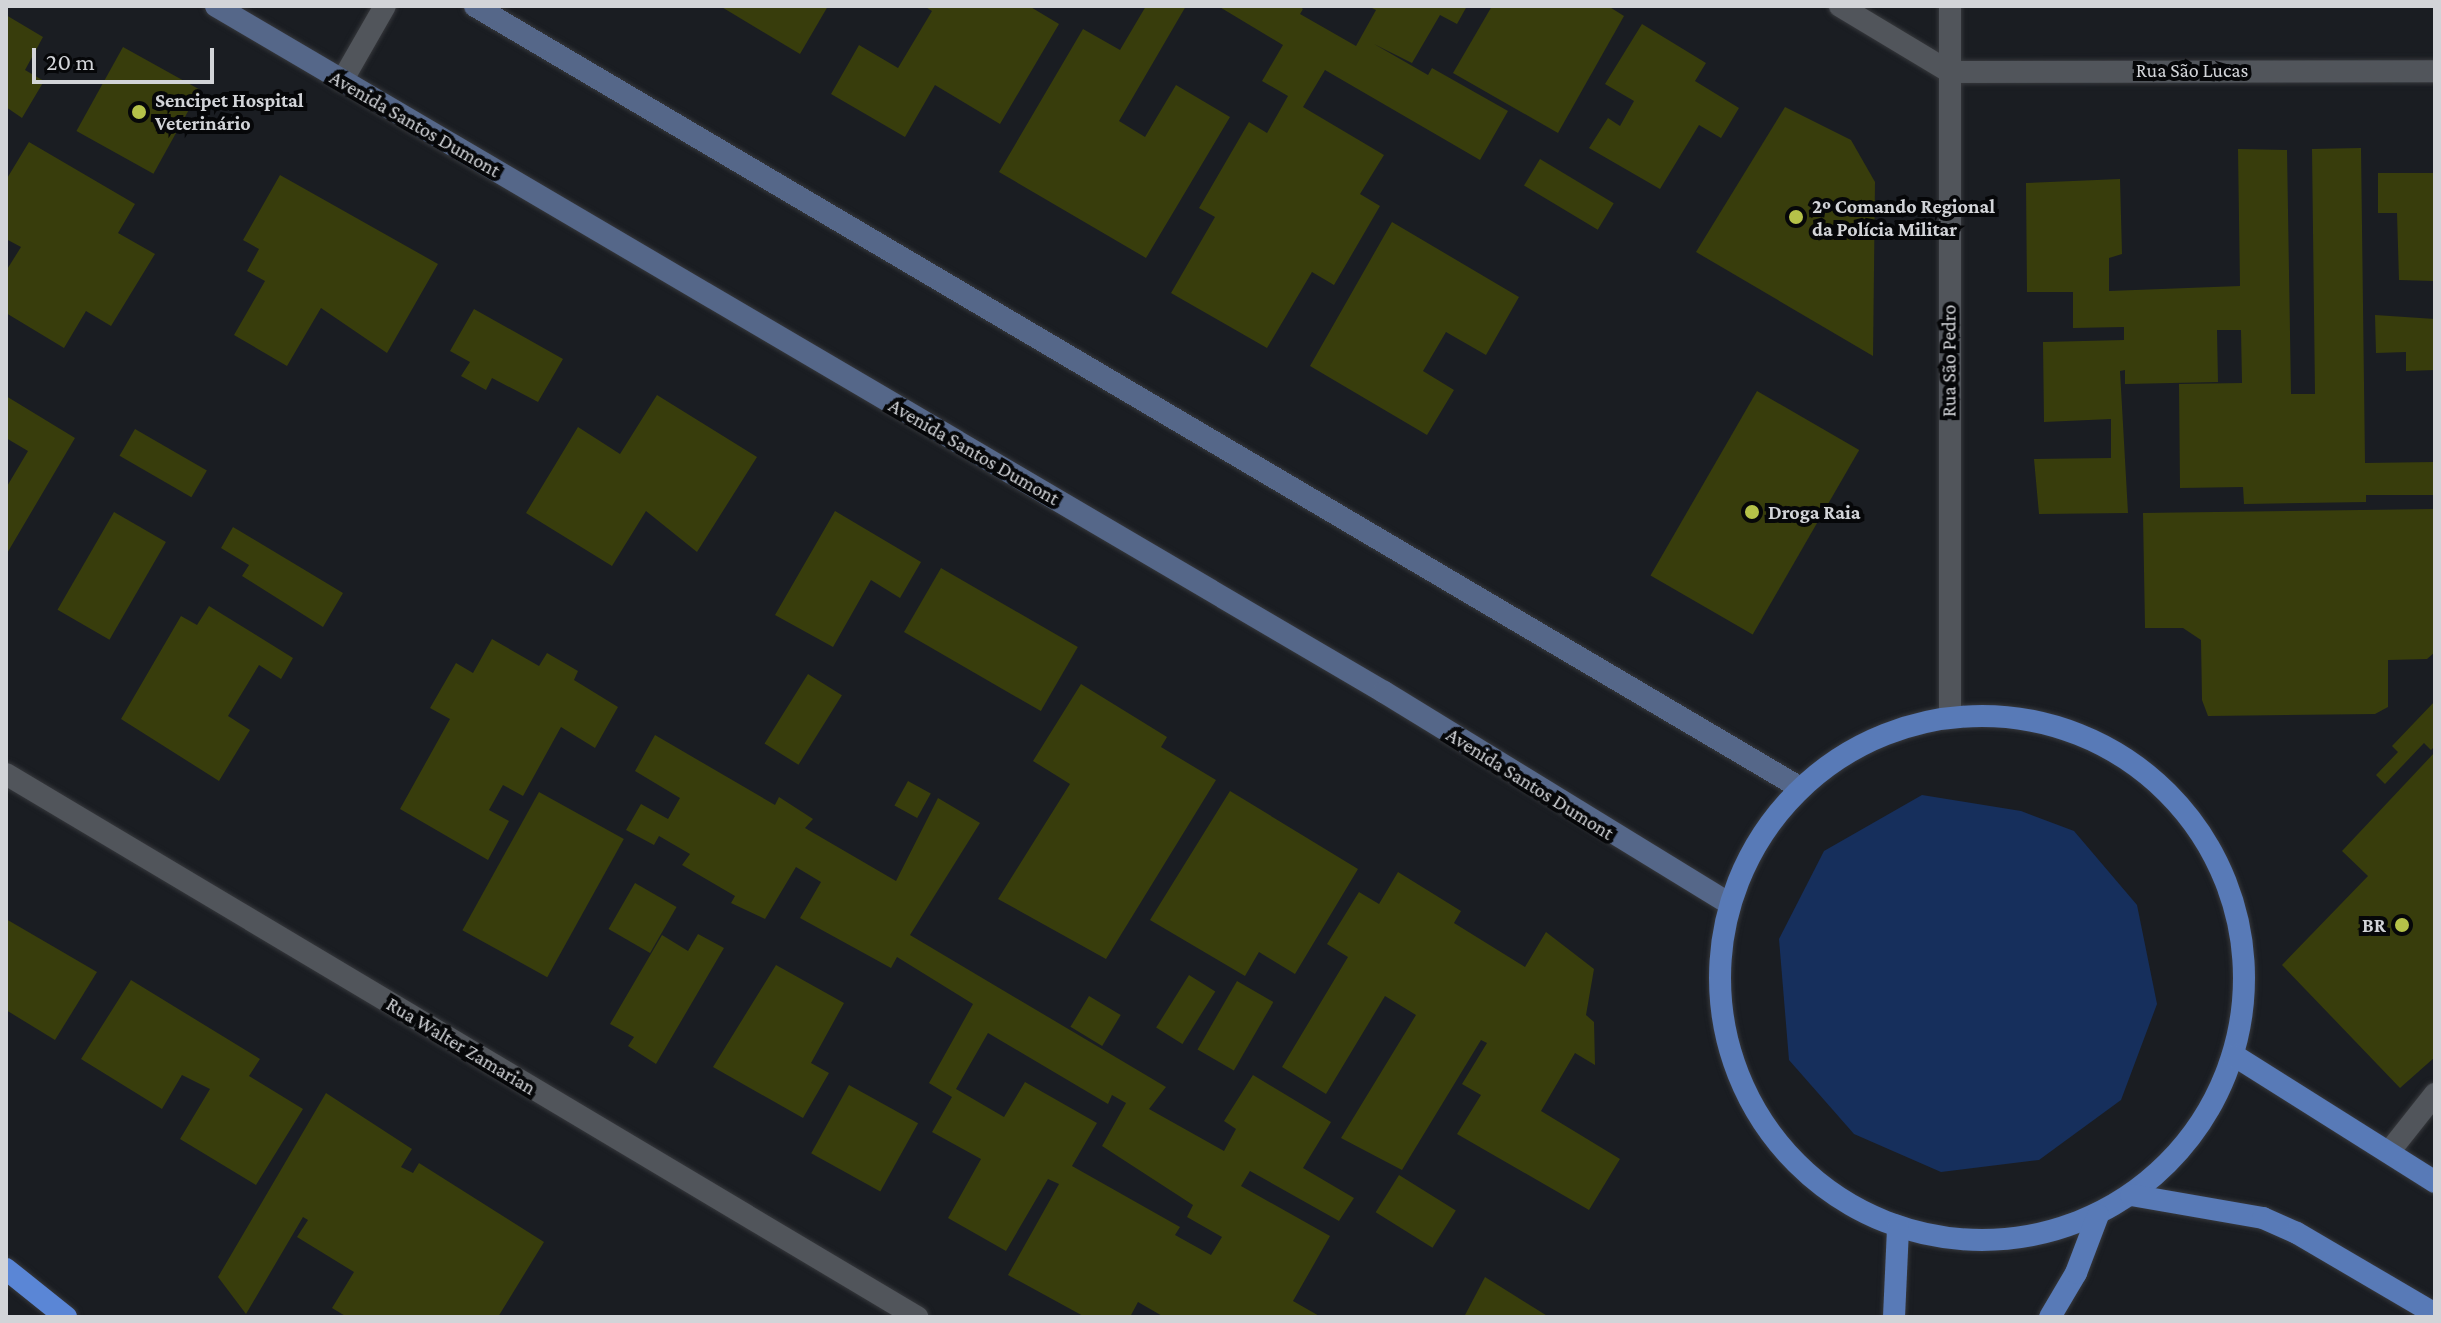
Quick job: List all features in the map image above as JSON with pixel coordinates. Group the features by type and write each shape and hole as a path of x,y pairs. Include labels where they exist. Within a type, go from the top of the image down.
{"highway":[{"path":"6,1269 66,1317"}],"main road":[{"name":"Avenida Santos Dumont","path":"216,6 1384,692 1728,903"},
{"path":"475,6 1799,787"},
{"path":"1950,716 2039,720 2120,753 2185,809 2229,884 2247,970 2235,1056 2211,1110 2176,1157 2131,1195 2098,1215 2033,1236 1965,1241 1898,1228 1826,1191 1762,1123 1731,1063 1717,984 1728,903 1756,840 1799,787 1870,739 1950,716"},
{"path":"2235,1056 2435,1182"},
{"path":"2131,1195 2263,1218 2297,1233 2435,1314"},
{"path":"2050,1317 2076,1273 2098,1215"},
{"path":"1894,1317 1898,1228"}],"street":[{"path":"342,81 385,6"},
{"path":"1840,6 1950,72"},
{"name":"Rua São Pedro","path":"1950,6 1950,716"},
{"name":"Rua São Lucas","path":"1950,72 2435,71"},
{"name":"Rua Walter Zamarian","path":"6,774 917,1317"},
{"path":"2389,1152 2435,1094"}],"shaded area":[{"path":"1922,795 2021,811 2074,831 2137,905 2157,1004 2121,1100 2039,1160 1941,1172 1854,1134 1789,1060 1779,939 1824,851"}],"building":[{"path":"720,6 828,6 800,54"},
{"path":"924,6 1029,6 1059,24 1000,124 935,85 905,137 831,94 859,45 898,68 932,11"},
{"path":"1146,6 1186,6 1119,121 1145,137 1176,85 1230,117 1146,258 999,172 1083,29 1120,50"},
{"path":"1218,6 1299,6 1303,9 1300,14 1356,46 1376,10 1368,6 1467,6 1457,24 1440,15 1412,63 1374,44 1428,75 1432,68 1508,111 1480,160 1325,70 1303,107 1384,155 1360,194 1380,206 1334,285 1312,272 1267,348 1171,293 1215,217 1199,208 1249,122 1267,133 1288,96 1262,81 1283,45"},
{"path":"1492,6 1608,6 1624,16 1558,133 1453,73"},
{"path":"6,15 43,37 25,70 44,81 22,118 6,107"},
{"path":"1642,24 1706,63 1695,81 1739,108 1721,138 1699,125 1660,189 1589,148 1608,118 1620,126 1634,101 1605,84"},
{"name":"Sencipet Hospital Veterinário","path":"123,47 200,90 153,174 76,131"},
{"name":"2º Comando Regional da Polícia Militar","path":"1785,107 1851,140 1875,182 1873,356 1696,252"},
{"path":"29,142 135,204 118,233 155,254 111,326 86,311 64,348 6,313 6,271 21,247 6,239 6,180"},
{"path":"2361,148 2365,463 2435,462 2435,495 2366,495 2366,502 2244,504 2243,487 2180,488 2179,384 2242,383 2241,330 2217,330 2218,382 2125,384 2125,370 2120,371 2128,513 2039,514 2034,459 2111,458 2111,419 2044,422 2043,342 2124,340 2124,327 2073,328 2073,292 2027,292 2026,183 2120,179 2122,254 2109,258 2109,291 2240,286 2238,149 2287,150 2291,394 2315,394 2312,149"},
{"path":"1540,159 1614,203 1598,230 1524,186"},
{"path":"2378,173 2435,173 2435,281 2399,280 2397,213 2378,213"},
{"path":"280,175 438,264 387,353 321,308 287,366 234,335 265,281 247,271 259,249 243,240"},
{"path":"1392,222 1519,297 1486,355 1446,332 1423,371 1454,390 1427,435 1310,366"},
{"path":"474,309 563,359 538,402 492,378 486,390 461,376 470,362 450,351"},
{"path":"2375,315 2435,319 2435,370 2406,371 2406,352 2376,353"},
{"name":"Droga Raia","path":"1757,391 1859,450 1753,634 1650,575"},
{"path":"657,395 757,457 697,552 646,511 612,566 526,513 578,427 620,454"},
{"path":"6,396 75,438 6,555 6,488 28,451 6,438"},
{"path":"135,429 207,470 191,497 120,456"},
{"path":"2435,509 2435,652 2427,659 2388,660 2388,707 2375,714 2208,716 2202,700 2201,640 2183,628 2145,628 2143,513"},
{"path":"835,511 921,562 900,598 871,580 833,647 775,615"},
{"path":"114,512 166,542 109,640 58,610"},
{"path":"233,527 343,593 323,627 242,576 249,565 221,548"},
{"path":"941,568 1078,647 1041,711 904,632"},
{"path":"209,606 293,658 281,679 259,665 228,716 250,730 219,781 121,719 181,616 197,625"},
{"path":"492,639 539,666 547,653 578,671 574,680 618,707 595,748 561,727 523,796 503,785 489,810 509,821 488,860 400,809 450,719 430,708 456,663 473,673"},
{"path":"808,674 842,695 798,765 765,744"},
{"path":"1081,684 1167,737 1161,747 1216,780 1106,959 998,899 1070,784 1033,761"},
{"path":"2435,701 2435,746 2431,750 2424,743 2385,784 2376,775 2398,752 2392,746"},
{"path":"655,735 775,805 779,797 813,819 805,828 896,881 938,798 980,823 910,935 1166,1087 1149,1109 1224,1151 1236,1129 1224,1121 1253,1075 1331,1122 1303,1168 1354,1198 1339,1221 1250,1171 1241,1186 1330,1236 1293,1301 1321,1317 1164,1317 1138,1302 1130,1317 1085,1317 1008,1275 1059,1184 1048,1179 1006,1251 948,1218 981,1159 932,1132 952,1097 929,1083 973,1004 897,957 891,968 800,918 821,882 796,867 765,919 731,903 735,896 682,865 690,854 659,836 654,845 626,830 641,804 668,819 680,798 635,771","holes":["988,1033 1108,1104 1112,1095 1126,1103 1102,1146 1193,1205 1187,1217 1222,1237 1211,1255 1175,1235 1180,1227 1072,1166 1097,1123 1025,1082 1004,1117 956,1089"]},
{"path":"2435,752 2435,1057 2400,1088 2282,965 2368,876 2342,851"},
{"path":"908,781 931,794 917,818 894,805"},
{"path":"1230,791 1358,869 1295,974 1259,952 1245,976 1150,920"},
{"path":"539,792 624,839 547,977 462,930"},
{"path":"1398,872 1461,911 1454,923 1525,967 1546,932 1594,969 1586,1015 1594,1022 1595,1065 1575,1053 1541,1111 1620,1159 1589,1210 1457,1134 1481,1095 1462,1084 1487,1043 1481,1040 1402,1170 1341,1138 1416,1015 1385,996 1326,1094 1282,1067 1348,957 1327,944 1359,892 1379,904"},
{"path":"635,883 677,907 650,953 608,929"},
{"path":"6,919 97,972 55,1040 6,1010"},
{"path":"698,934 724,948 656,1064 628,1046 634,1037 610,1024 662,935 688,951"},
{"path":"776,965 844,1003 811,1063 829,1073 803,1118 713,1067"},
{"path":"1189,975 1215,991 1182,1044 1156,1028"},
{"path":"131,980 260,1059 249,1076 303,1109 256,1185 180,1139 210,1089 182,1075 162,1109 81,1059"},
{"path":"1237,981 1273,1002 1234,1070 1198,1049"},
{"path":"1089,996 1121,1015 1102,1046 1070,1027"},
{"path":"849,1085 918,1123 880,1192 811,1153"},
{"path":"326,1093 412,1149 401,1167 413,1173 419,1163 544,1242 498,1317 347,1317 332,1308 354,1272 297,1237 308,1220 303,1217 246,1314 218,1277"},
{"path":"1399,1175 1456,1211 1433,1248 1376,1212"},
{"path":"1485,1277 1549,1317 1464,1317"}],"place":[{"name":"Sencipet Hospital Veterinário","path":"139,112"},
{"name":"2º Comando Regional da Polícia Militar","path":"1796,217"},
{"name":"Droga Raia","path":"1752,512"},
{"name":"BR","path":"2402,925"}]}
